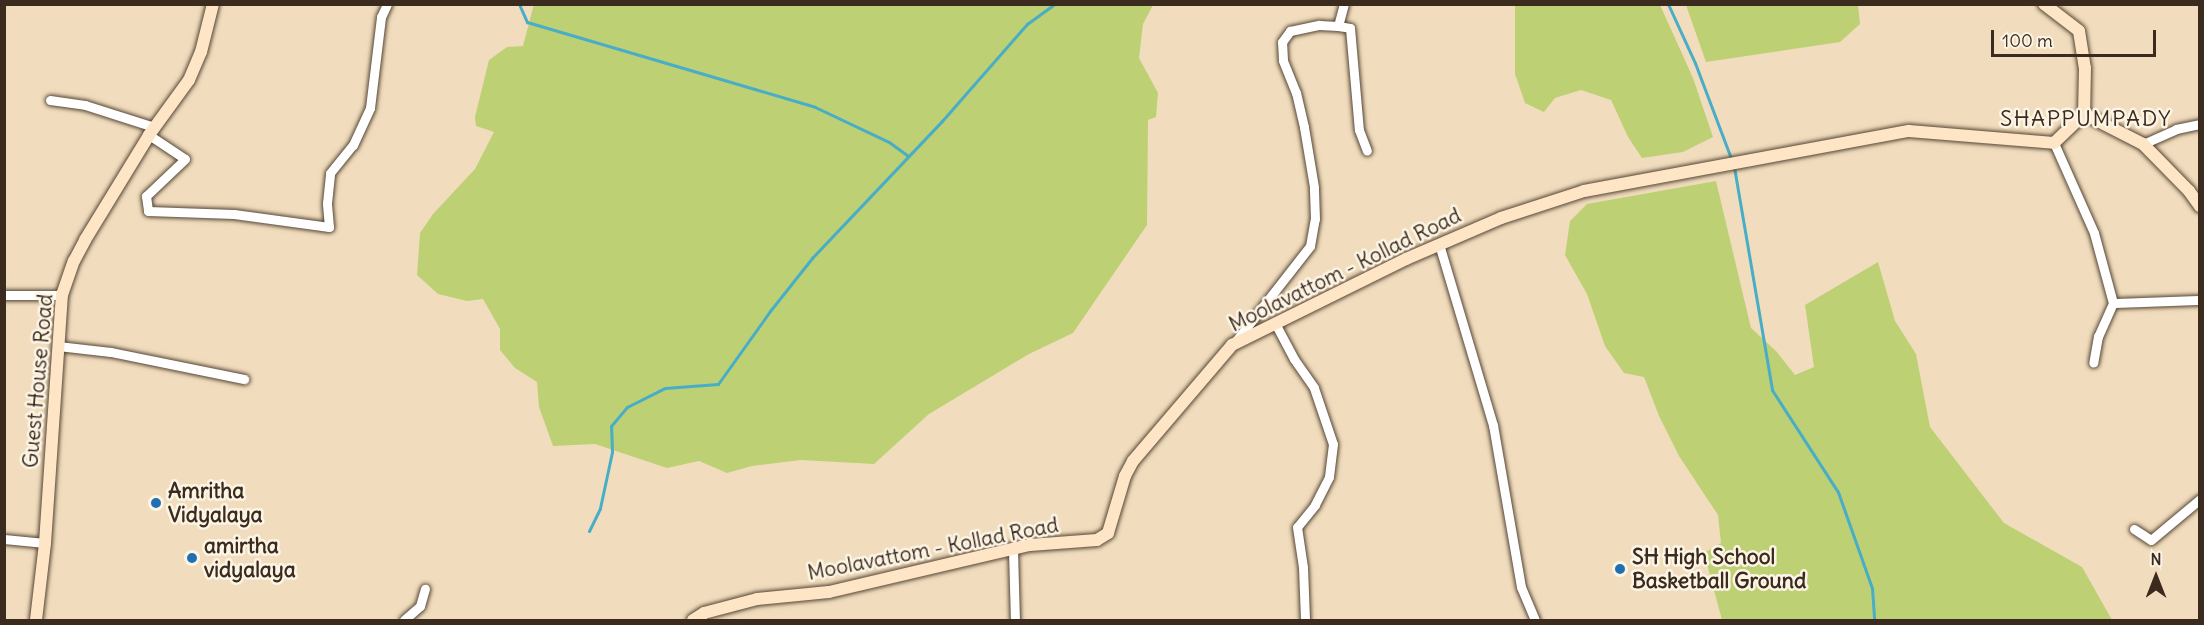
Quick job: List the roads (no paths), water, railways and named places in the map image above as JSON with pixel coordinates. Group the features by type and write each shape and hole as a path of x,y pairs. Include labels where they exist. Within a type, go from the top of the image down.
{"main road":[{"name":"Guest House Road","path":"36,621 45,543 62,295 74,261 85,240 152,131 189,80 201,52 213,4"},
{"path":"2044,4 2079,31 2085,68 2084,114 2054,143"},
{"path":"2084,114 2143,144 2189,190 2199,205"},
{"name":"Moolavattom - Kollad Road","path":"693,621 704,613 757,600 829,592 1030,545 1097,540 1108,533 1125,476 1133,461 1232,345 1438,244 1501,218 1584,191 1909,131 2054,143"}],"street":[{"path":"50,100 93,107 152,131 185,159 146,196 147,211 234,214 329,227 327,203 330,173 353,145 370,108 381,17 387,4"},
{"path":"1338,26 1344,4"},
{"path":"1232,345 1310,246 1315,219 1314,187 1304,127 1296,93 1283,60 1282,42 1290,31 1319,25 1350,27 1356,109 1359,130 1367,151"},
{"path":"2143,144 2176,129 2199,124"},
{"path":"2054,143 2094,233 2113,303 2098,336 2093,363"},
{"path":"1438,244 1485,393 1493,425 1520,579 1535,621"},
{"path":"4,295 62,295"},
{"path":"2113,303 2199,300"},
{"path":"1276,325 1294,359 1314,388 1333,444 1329,477 1315,505 1298,527 1303,567 1305,621"},
{"path":"58,346 111,352 244,379"},
{"path":"2134,529 2151,540 2199,499"},
{"path":"4,539 45,543"},
{"path":"1013,550 1015,621"},
{"path":"404,621 420,606 425,589"}],"waterway":[{"path":"519,4 527,22 815,107 889,142 907,155"},
{"path":"589,531 600,508 612,452 611,426 627,407 665,388 718,384 770,311 812,258 942,121 1027,24 1055,4"},
{"path":"1668,4 1695,63 1732,161"},
{"path":"1734,167 1772,390 1838,492 1872,588 1874,620"}],"place":[{"name":"Amritha Vidyalaya","path":"156,503"},
{"name":"amirtha vidyalaya","path":"192,558"},
{"name":"SH High School Basketball Ground","path":"1620,569"}],"district":[{"name":"SHAPPUMPADY","path":"2086,119"}]}
